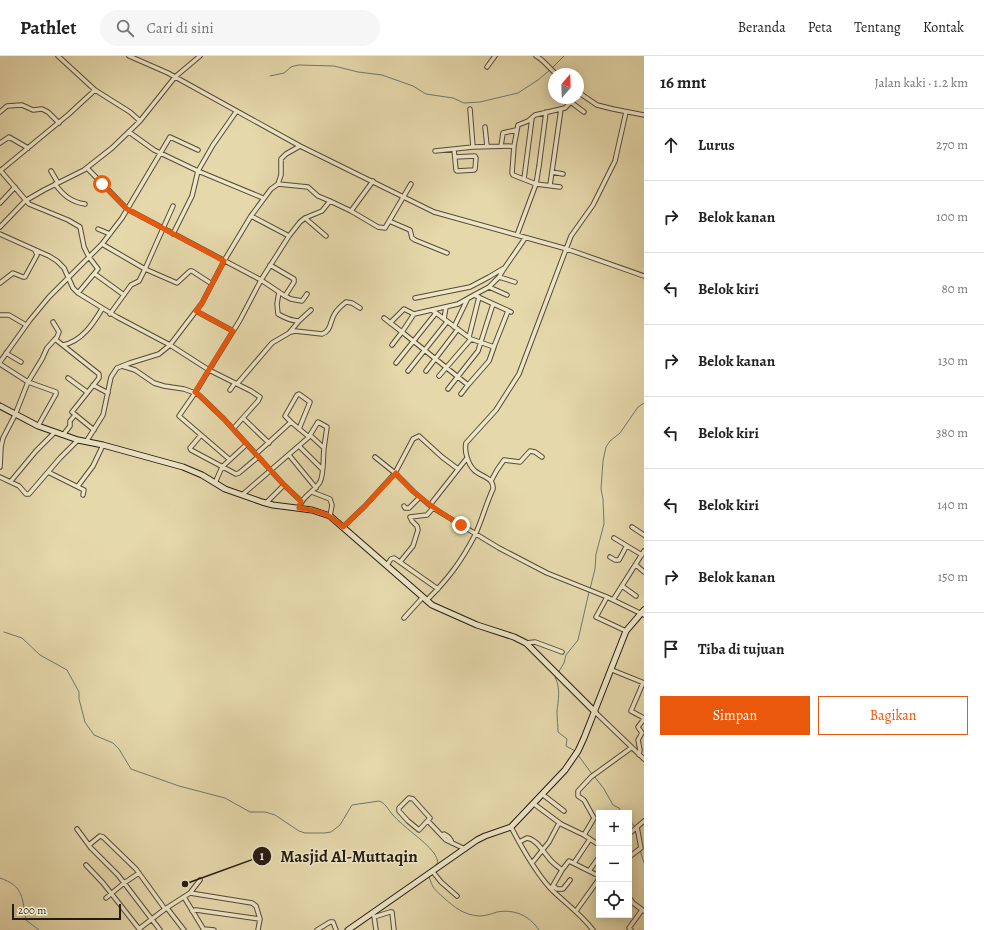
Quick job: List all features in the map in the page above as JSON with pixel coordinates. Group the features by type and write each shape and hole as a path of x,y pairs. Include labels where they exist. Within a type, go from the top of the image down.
{"street":[{"path":"58,56 95,90 130,112 140,121"},
{"path":"129,56 162,70 300,146 434,212 567,249 644,276"},
{"path":"0,227 25,201 87,168 112,148 140,121 175,77 200,56"},
{"path":"487,67 495,56"},
{"path":"536,56 543,60 550,68"},
{"path":"78,293 98,270 98,267 89,257 82,239 81,229 79,226 29,204 0,170 59,123 95,90"},
{"path":"584,97 597,105 644,115"},
{"path":"560,187 536,184 512,174 516,130 518,125 528,121 535,115 568,107 570,104"},
{"path":"574,104 584,112"},
{"path":"0,112 7,106 22,105 33,110 42,109 48,112 59,123"},
{"path":"470,109 473,147"},
{"path":"550,185 561,109"},
{"path":"173,234 192,196 198,171 213,145 236,112"},
{"path":"517,235 536,184 546,112"},
{"path":"404,618 438,589 450,576 475,534 493,489 493,485 491,481 474,470 467,458 465,447 466,443 496,410 519,374 571,236 593,205 615,161 626,112"},
{"path":"524,179 532,117"},
{"path":"486,127 486,146"},
{"path":"501,146 503,133 516,130"},
{"path":"129,132 147,146 160,153 198,171 263,198"},
{"path":"38,426 56,393 28,382 0,363 26,325 49,297 102,244 110,234 122,218 171,136 198,150"},
{"path":"0,143 9,137 28,148"},
{"path":"86,442 103,415 114,373 117,368 159,354 170,345 202,303 224,261 263,198 278,184 281,175 280,159 300,146"},
{"path":"435,151 486,146 514,146"},
{"path":"454,149 455,157 457,171 474,170 475,156 455,157"},
{"path":"87,168 127,209 261,280 285,296 302,301 308,294"},
{"path":"51,170 56,184 63,195 67,198 85,204"},
{"path":"552,172 563,174"},
{"path":"351,211 372,181"},
{"path":"278,184 308,187 318,196 351,211 378,227 385,228 411,184"},
{"path":"0,203 15,187"},
{"path":"229,459 179,416 233,331 261,280 289,236 300,222 305,218 322,211 330,201"},
{"path":"110,314 131,285 139,281 173,206"},
{"path":"251,216 289,236"},
{"path":"305,218 326,236"},
{"path":"390,221 410,230 412,238 415,240 447,253"},
{"path":"98,229 110,234"},
{"path":"0,234 57,261 64,268 73,288 102,309 170,345 209,370 260,397 233,429"},
{"path":"390,323 404,309 414,314 446,307 458,304 489,288 516,254 525,238"},
{"path":"102,244 145,268 177,283 190,271 192,271 212,284"},
{"path":"0,283 13,273 25,277 37,255 35,250"},
{"path":"270,265 294,279 294,282 285,296"},
{"path":"415,298 470,287 504,268"},
{"path":"94,274 124,295"},
{"path":"499,277 515,282"},
{"path":"489,288 508,295"},
{"path":"279,292 277,304 278,314 292,321 299,321"},
{"path":"461,394 489,361 510,312 476,296"},
{"path":"439,376 470,338 476,296"},
{"path":"426,371 436,359 456,328 468,299"},
{"path":"230,390 272,343 295,331 319,334 326,333 339,308 346,302 352,303 360,308"},
{"path":"448,389 478,351 494,304"},
{"path":"408,371 425,351 446,320 446,307"},
{"path":"63,345 70,343 84,334 102,309"},
{"path":"291,332 299,321 311,310"},
{"path":"432,310 470,338 494,347"},
{"path":"196,311 233,331"},
{"path":"396,363 436,313"},
{"path":"392,345 414,314"},
{"path":"0,315 13,316 26,325"},
{"path":"384,318 468,385"},
{"path":"0,467 0,447 5,434 28,382 47,348 55,339 58,332 53,322"},
{"path":"55,339 99,373 99,378 72,412 94,430"},
{"path":"491,356 494,347"},
{"path":"6,353 21,362"},
{"path":"121,366 135,370 154,383 195,392 233,429 284,485 301,501"},
{"path":"68,378 87,392"},
{"path":"93,385 108,394"},
{"path":"299,429 310,402 299,394 297,395 286,416 299,429 324,448"},
{"path":"0,406 14,415 63,435 183,467 225,489 242,495 266,503 299,508 330,516 425,599 440,609 477,625 514,637 526,643 556,675 644,759"},
{"path":"63,435 70,426 70,421 75,415"},
{"path":"243,418 269,443"},
{"path":"201,435 190,449 238,474 291,422"},
{"path":"242,495 310,436 318,422 327,427 320,481 316,488 301,501 299,508"},
{"path":"0,432 5,434"},
{"path":"11,481 36,451 56,432"},
{"path":"343,527 396,473 413,438 419,436 458,469"},
{"path":"0,477 11,481 19,486 26,494 29,494 78,440"},
{"path":"215,483 222,467 247,444"},
{"path":"78,486 93,466 103,445"},
{"path":"299,446 322,468"},
{"path":"491,481 504,460 520,462 530,451 535,452 542,457"},
{"path":"288,455 316,488"},
{"path":"348,930 374,915 485,836 511,827 534,804 565,770 577,753 612,670 626,631 643,613 588,588 547,573 499,548 432,506 420,497 396,473 375,457"},
{"path":"400,562 413,546 418,530 417,526 410,517 427,515 467,458"},
{"path":"48,472 58,478 64,479 78,486 85,491 83,495"},
{"path":"266,503 284,485"},
{"path":"312,492 325,496 330,500 332,505 330,516"},
{"path":"404,506 405,508 409,508 420,497"},
{"path":"632,527 644,535"},
{"path":"614,538 626,547 642,555"},
{"path":"610,557 618,561 626,547"},
{"path":"613,600 644,551"},
{"path":"387,565 393,558 438,589"},
{"path":"636,565 644,572"},
{"path":"622,586 636,596"},
{"path":"607,597 596,617 626,631"},
{"path":"526,643 535,642 562,652"},
{"path":"612,670 643,683 631,712 644,718 638,727 642,733 638,740 640,748 639,755"},
{"path":"584,835 594,818 586,803 577,794 579,789 591,777 631,748"},
{"path":"542,794 564,812"},
{"path":"428,821 418,830 399,811 399,808 409,798 411,798 430,818 428,821 442,836 452,843 466,849"},
{"path":"534,804 559,823 584,835 596,843"},
{"path":"632,831 644,821"},
{"path":"532,863 550,842 559,823"},
{"path":"511,827 532,863 552,888 587,922 592,930"},
{"path":"632,855 640,849 635,828"},
{"path":"77,829 89,845 124,883 160,930"},
{"path":"89,845 100,836 103,837 139,873 184,930"},
{"path":"519,842 528,838 543,849 549,859 562,870"},
{"path":"574,863 590,839"},
{"path":"552,888 568,861 596,875"},
{"path":"589,871 596,861"},
{"path":"86,865 111,893 140,930 166,909 190,893 200,880"},
{"path":"106,898 139,873"},
{"path":"430,874 457,896"},
{"path":"552,888 563,889 570,880"},
{"path":"576,911 596,881"},
{"path":"190,893 252,902 256,906 260,920 258,930"},
{"path":"184,897 204,930 214,930"},
{"path":"631,930 629,928 643,911 632,902"},
{"path":"192,911 196,910 260,920"},
{"path":"374,915 392,912 394,930"},
{"path":"374,915 376,930"},
{"path":"317,930 330,922 333,922 336,930"}],"waterway":[{"path":"552,68 564,56"},
{"path":"270,76 284,73 291,67 298,65 334,66 358,72 382,75 413,86 426,94 453,98 464,103 480,102 518,93 548,72"},
{"path":"590,589 595,569 596,554 604,524 601,489 603,461 606,447 610,441 620,433 638,407 644,403"},
{"path":"558,673 564,663 566,655 578,640 589,592"},
{"path":"4,632 22,638 40,655 67,670 79,692 79,699 85,722 94,735 113,743 119,749 131,769 179,786 225,798 250,812 265,812 275,815 299,831 305,833 331,832 340,825 352,805 379,801 385,805 397,819 434,853 438,862 435,866"},
{"path":"556,675 555,677 559,690 557,712 558,732 567,739 566,746 575,751"},
{"path":"578,755 592,774"},
{"path":"594,776 604,789 613,805 620,810"},
{"path":"632,824 635,827"},
{"path":"640,850 644,863"},
{"path":"429,876 436,891 464,912 479,916 503,911 515,912 531,920 539,930"},
{"path":"0,878 8,881 18,889 22,899 26,920 39,930"}],"place":[{"name":"Masjid Al-Muttaqin","path":"185,884"}],"route":[{"path":"102,184 127,209 224,261 202,303 196,311 233,331 195,392 224,419 284,485 301,501 299,508 312,510 330,516 343,527 352,520 396,473 414,492 433,508 461,525"}]}
